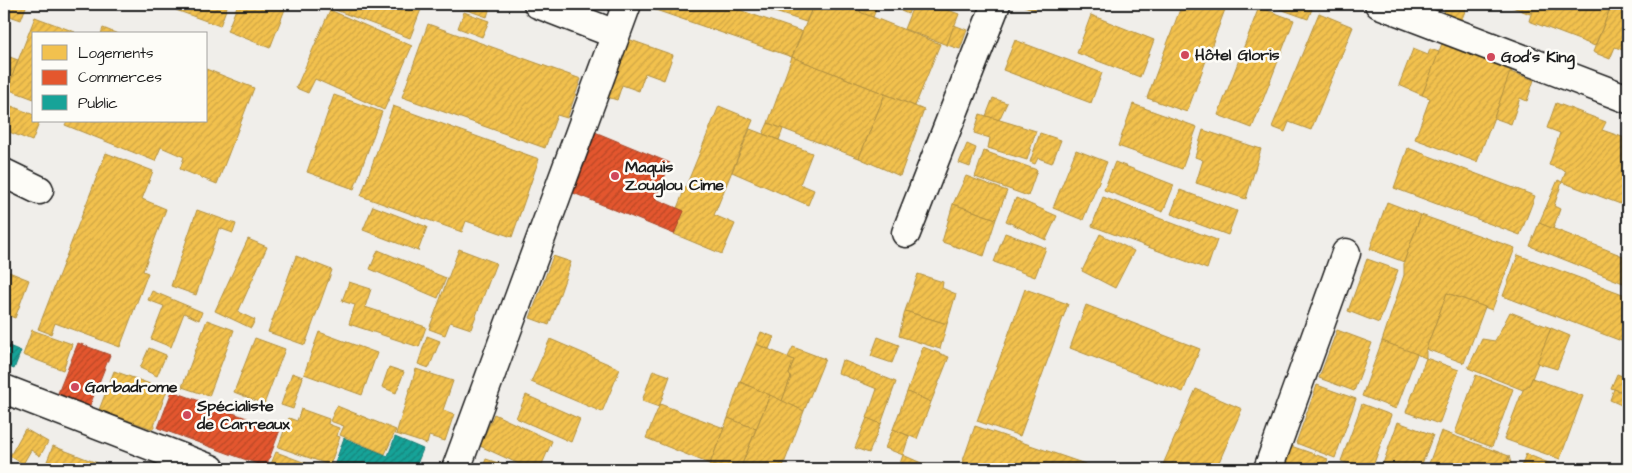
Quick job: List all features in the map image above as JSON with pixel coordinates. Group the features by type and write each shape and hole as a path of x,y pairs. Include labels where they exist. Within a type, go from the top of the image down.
{"street":[{"path":"538,4 615,34"},
{"path":"456,469 627,4"},
{"path":"906,233 996,4"},
{"path":"1379,4 1628,99"},
{"path":"4,173 39,190"},
{"path":"1268,469 1346,253"},
{"path":"4,389 211,469"}],"building: Logements":[{"path":"4,4 27,4 21,20 4,14"},
{"path":"178,4 228,4 220,26 176,10"},
{"path":"238,4 287,4 270,48 227,31"},
{"path":"331,4 423,4 410,38 330,8"},
{"path":"466,4 491,4 487,17 464,9"},
{"path":"645,4 722,4 803,32 792,57 644,6"},
{"path":"750,4 814,4 806,22"},
{"path":"814,4 839,4 848,7 850,4 863,4 860,12 940,44 915,106 792,57"},
{"path":"863,4 878,4 873,17 860,12"},
{"path":"904,4 912,4 908,14 901,11"},
{"path":"914,4 932,4 959,14 947,45 904,29"},
{"path":"1019,4 1037,4 1035,10"},
{"path":"1182,4 1227,4 1187,112 1147,98"},
{"path":"1266,4 1314,4 1308,19"},
{"path":"1447,4 1468,4 1461,21 1443,14"},
{"path":"1505,4 1534,4 1530,14"},
{"path":"1534,4 1612,4 1595,46 1529,21"},
{"path":"1612,4 1628,4 1628,52 1615,47 1610,59 1593,52"},
{"path":"1259,7 1294,20 1252,128 1218,115"},
{"path":"330,10 412,46 384,110 315,79 308,93 296,88"},
{"path":"464,12 489,21 482,37 458,28"},
{"path":"1319,13 1353,27 1311,130 1289,122 1285,132 1272,127"},
{"path":"1091,15 1154,40 1140,77 1077,53"},
{"path":"35,17 75,32 32,32 32,98 7,89"},
{"path":"428,24 581,79 567,118 557,115 545,148 402,97"},
{"path":"954,25 967,30 960,49 947,45"},
{"path":"103,28 113,32 102,32"},
{"path":"625,38 673,55 664,80 645,73 639,91 622,85 617,100 604,96"},
{"path":"1015,40 1102,73 1091,103 1003,70"},
{"path":"1443,41 1513,67 1477,162 1415,139 1430,98 1422,95"},
{"path":"1413,49 1428,55 1430,49 1439,52 1422,95 1399,85"},
{"path":"4,55 18,60 4,98"},
{"path":"792,57 885,94 859,158 768,123"},
{"path":"208,70 254,88 217,184 180,169 184,157 161,147 155,161 65,125 66,122 208,122"},
{"path":"1510,72 1534,80 1527,101 1520,98 1511,124 1494,118"},
{"path":"885,94 924,110 900,176 859,158"},
{"path":"334,95 382,112 354,189 307,172"},
{"path":"993,98 1007,103 999,120 986,116"},
{"path":"4,103 32,114 32,122 40,122 32,141 4,130"},
{"path":"1556,103 1606,122 1602,130 1628,139 1628,190 1623,205 1562,182 1566,171 1549,165 1560,133 1547,128"},
{"path":"1133,104 1197,127 1182,169 1118,146"},
{"path":"393,106 539,159 512,237 466,221 462,232 361,196"},
{"path":"719,106 753,120 714,215 735,224 722,254 674,234 684,211 677,208"},
{"path":"980,114 1036,131 1027,160 988,148 990,138 974,133"},
{"path":"768,123 783,129 779,140 763,134"},
{"path":"750,129 812,153 800,184 814,190 808,205 732,172"},
{"path":"1203,130 1261,149 1246,199 1196,183 1203,160 1195,157"},
{"path":"1040,133 1061,140 1052,163 1038,158 1035,164 1030,162"},
{"path":"967,144 976,148 970,167 959,163"},
{"path":"1408,148 1535,196 1520,235 1394,188"},
{"path":"1076,150 1107,162 1083,220 1053,208"},
{"path":"984,151 1037,170 1028,196 975,177"},
{"path":"106,153 153,171 142,199 166,209 143,271 148,273 120,347 55,323 51,334 38,329"},
{"path":"1115,162 1174,185 1163,212 1104,190"},
{"path":"966,176 1007,191 996,219 953,204"},
{"path":"1558,180 1562,182 1554,206 1560,209 1553,229 1539,223"},
{"path":"1180,190 1237,211 1228,235 1171,214"},
{"path":"1103,197 1217,240 1207,269 1092,226"},
{"path":"1016,198 1057,216 1046,240 1006,221"},
{"path":"1387,202 1421,215 1404,262 1370,249"},
{"path":"953,204 996,219 984,256 942,242"},
{"path":"373,206 427,227 418,251 363,230"},
{"path":"197,210 236,224 233,233 219,228 196,295 171,286"},
{"path":"1421,215 1515,248 1492,310 1447,293 1426,349 1426,358 1382,341 1404,275 1404,262"},
{"path":"1539,223 1628,258 1628,285 1530,246"},
{"path":"1005,233 1046,248 1035,277 994,262"},
{"path":"1100,234 1134,251 1115,288 1082,271"},
{"path":"248,239 267,247 238,312 255,320 251,328 215,311"},
{"path":"459,249 496,263 471,329 450,322 445,335 429,329"},
{"path":"378,250 446,278 438,298 370,269"},
{"path":"1518,255 1628,296 1628,330 1624,342 1503,296"},
{"path":"296,256 332,270 305,345 268,332"},
{"path":"553,256 571,262 549,325 530,318"},
{"path":"1367,259 1398,270 1379,323 1348,311"},
{"path":"4,270 29,280 15,318 4,314"},
{"path":"918,274 943,282 942,288 956,294 947,324 905,311"},
{"path":"349,282 371,289 365,307 426,327 419,347 349,324 355,305 342,301"},
{"path":"1025,289 1068,304 1020,436 977,421"},
{"path":"152,291 202,312 199,320 184,313 171,347 151,339 164,306 148,300"},
{"path":"1447,293 1485,307 1464,363 1426,349"},
{"path":"1086,305 1200,349 1183,392 1070,348"},
{"path":"905,311 947,324 940,349 899,336"},
{"path":"1510,312 1551,328 1530,384 1523,390 1468,368 1482,339 1495,341"},
{"path":"207,320 234,330 209,396 182,387"},
{"path":"1551,328 1570,336 1557,369 1537,363"},
{"path":"32,330 72,344 63,370 23,355"},
{"path":"1337,330 1372,343 1354,391 1319,378"},
{"path":"319,332 377,353 362,395 304,374"},
{"path":"761,332 774,337 769,349 756,344"},
{"path":"427,336 440,341 429,368 418,364"},
{"path":"878,337 899,345 892,363 871,356"},
{"path":"255,338 285,349 264,404 234,392"},
{"path":"550,339 620,369 602,412 531,382"},
{"path":"1382,341 1417,354 1396,409 1362,396"},
{"path":"756,344 794,360 789,374 791,377 782,401 740,382"},
{"path":"793,347 825,359 804,411 782,401 791,377 789,374 794,360 788,357"},
{"path":"923,347 949,357 931,402 907,392"},
{"path":"149,348 166,355 157,376 140,368"},
{"path":"1426,358 1459,370 1439,424 1406,412"},
{"path":"842,360 896,382 881,424 867,418 877,389 838,373"},
{"path":"389,367 404,372 396,393 382,387"},
{"path":"416,369 453,381 443,410 454,414 445,441 429,436 427,444 396,434"},
{"path":"653,370 670,376 659,407 642,401"},
{"path":"114,371 167,390 153,429 99,410"},
{"path":"292,373 303,377 293,409 281,405"},
{"path":"1617,374 1628,378 1628,394 1611,388"},
{"path":"1476,375 1513,389 1492,447 1455,433"},
{"path":"1532,378 1583,396 1560,459 1504,439 1523,390 1530,384"},
{"path":"740,382 770,395 756,429 728,418"},
{"path":"1317,385 1356,399 1335,458 1296,443"},
{"path":"1196,389 1242,409 1216,469 1161,469"},
{"path":"1614,389 1628,394 1628,408 1610,400"},
{"path":"907,392 931,402 917,439 893,429"},
{"path":"526,395 580,419 571,442 516,418"},
{"path":"770,395 804,411 782,469 740,469"},
{"path":"660,404 724,428 710,464 646,438"},
{"path":"1362,404 1391,415 1372,469 1362,469 1341,461"},
{"path":"337,406 396,430 385,454 340,435 344,426 330,421"},
{"path":"301,409 329,419 328,424 339,428 337,436 340,437 330,465 278,447 289,418 297,421"},
{"path":"494,414 552,441 540,469 530,469 480,446"},
{"path":"728,418 756,429 740,469 725,469 710,464"},
{"path":"867,418 881,424 869,453 855,448"},
{"path":"1398,422 1433,435 1420,469 1381,469"},
{"path":"975,426 1091,466 1089,469 960,469"},
{"path":"25,429 48,442 40,456 31,450 23,464 10,456"},
{"path":"893,429 909,436 903,455 885,448"},
{"path":"1441,431 1509,456 1504,469 1427,469"},
{"path":"53,446 110,468 110,469 44,469"},
{"path":"1291,446 1328,459 1324,469 1282,469"},
{"path":"276,452 322,469 285,469 271,464"},
{"path":"1526,454 1564,469 1520,469"},
{"path":"903,455 935,469 898,469"},
{"path":"1509,456 1512,467 1516,469 1504,469"},
{"path":"486,459 516,469 482,469"},
{"path":"710,464 725,469 708,469"}],"building: Commerces":[{"path":"595,132 670,163 656,199 684,211 674,234 571,192"},
{"path":"78,343 110,355 88,410 56,398"},
{"path":"172,391 280,430 266,467 158,428"}],"building: Public":[{"path":"4,344 21,351 14,369 4,365"},
{"path":"395,437 423,449 415,469 331,469 334,466 344,438 388,456"}],"place":[{"name":"Hôtel Gloris","path":"1185,55"},
{"name":"God's King","path":"1491,57"},
{"name":"Maquis Zouglou Cime","path":"615,176"},
{"name":"Garbadrome","path":"75,387"},
{"name":"Spécialiste de Carreaux","path":"187,415"}]}
